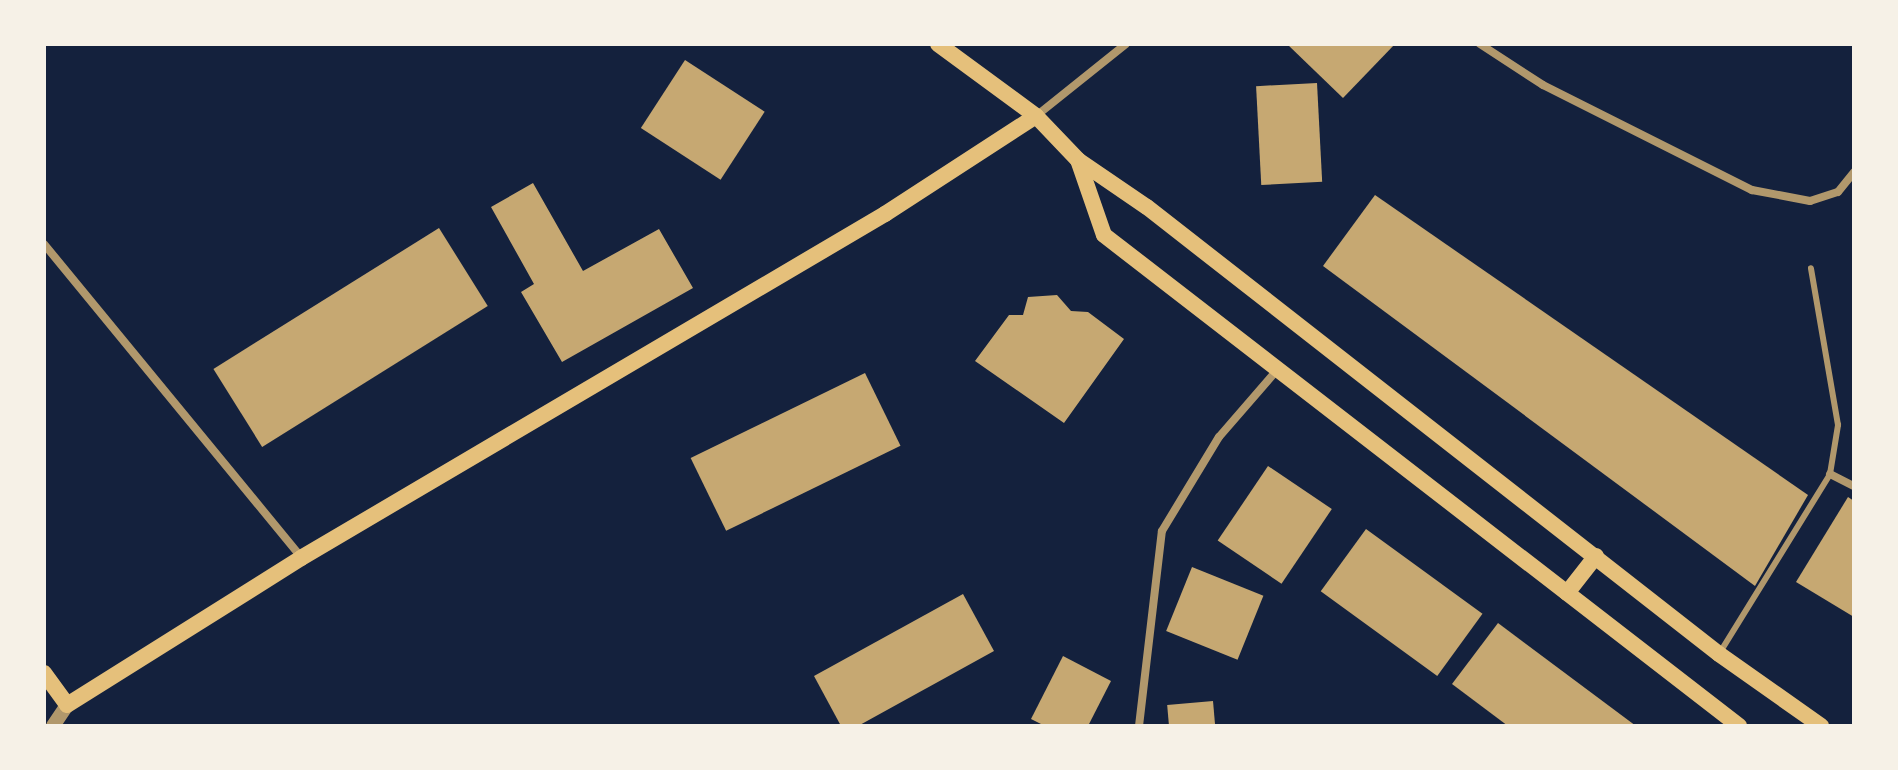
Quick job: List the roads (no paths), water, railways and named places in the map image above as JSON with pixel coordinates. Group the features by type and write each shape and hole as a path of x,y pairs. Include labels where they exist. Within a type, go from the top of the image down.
{"main road":[{"path":"938,44 1036,116 1078,160 1147,207 1719,654 1821,726"},
{"path":"44,673 67,705 301,558 885,214 1036,116"},
{"path":"1078,160 1104,235 1739,726"},
{"path":"1567,593 1596,556"}],"street":[{"path":"1036,116 1126,44"},
{"path":"1480,44 1543,85 1752,190 1810,201 1838,192 1854,172"},
{"path":"44,244 301,558"},
{"path":"1139,726 1162,531 1219,437 1277,370"},
{"path":"1830,474 1854,486"},
{"path":"53,726 67,705"}],"lane":[{"path":"1719,654 1830,474 1838,425 1811,268"}]}
